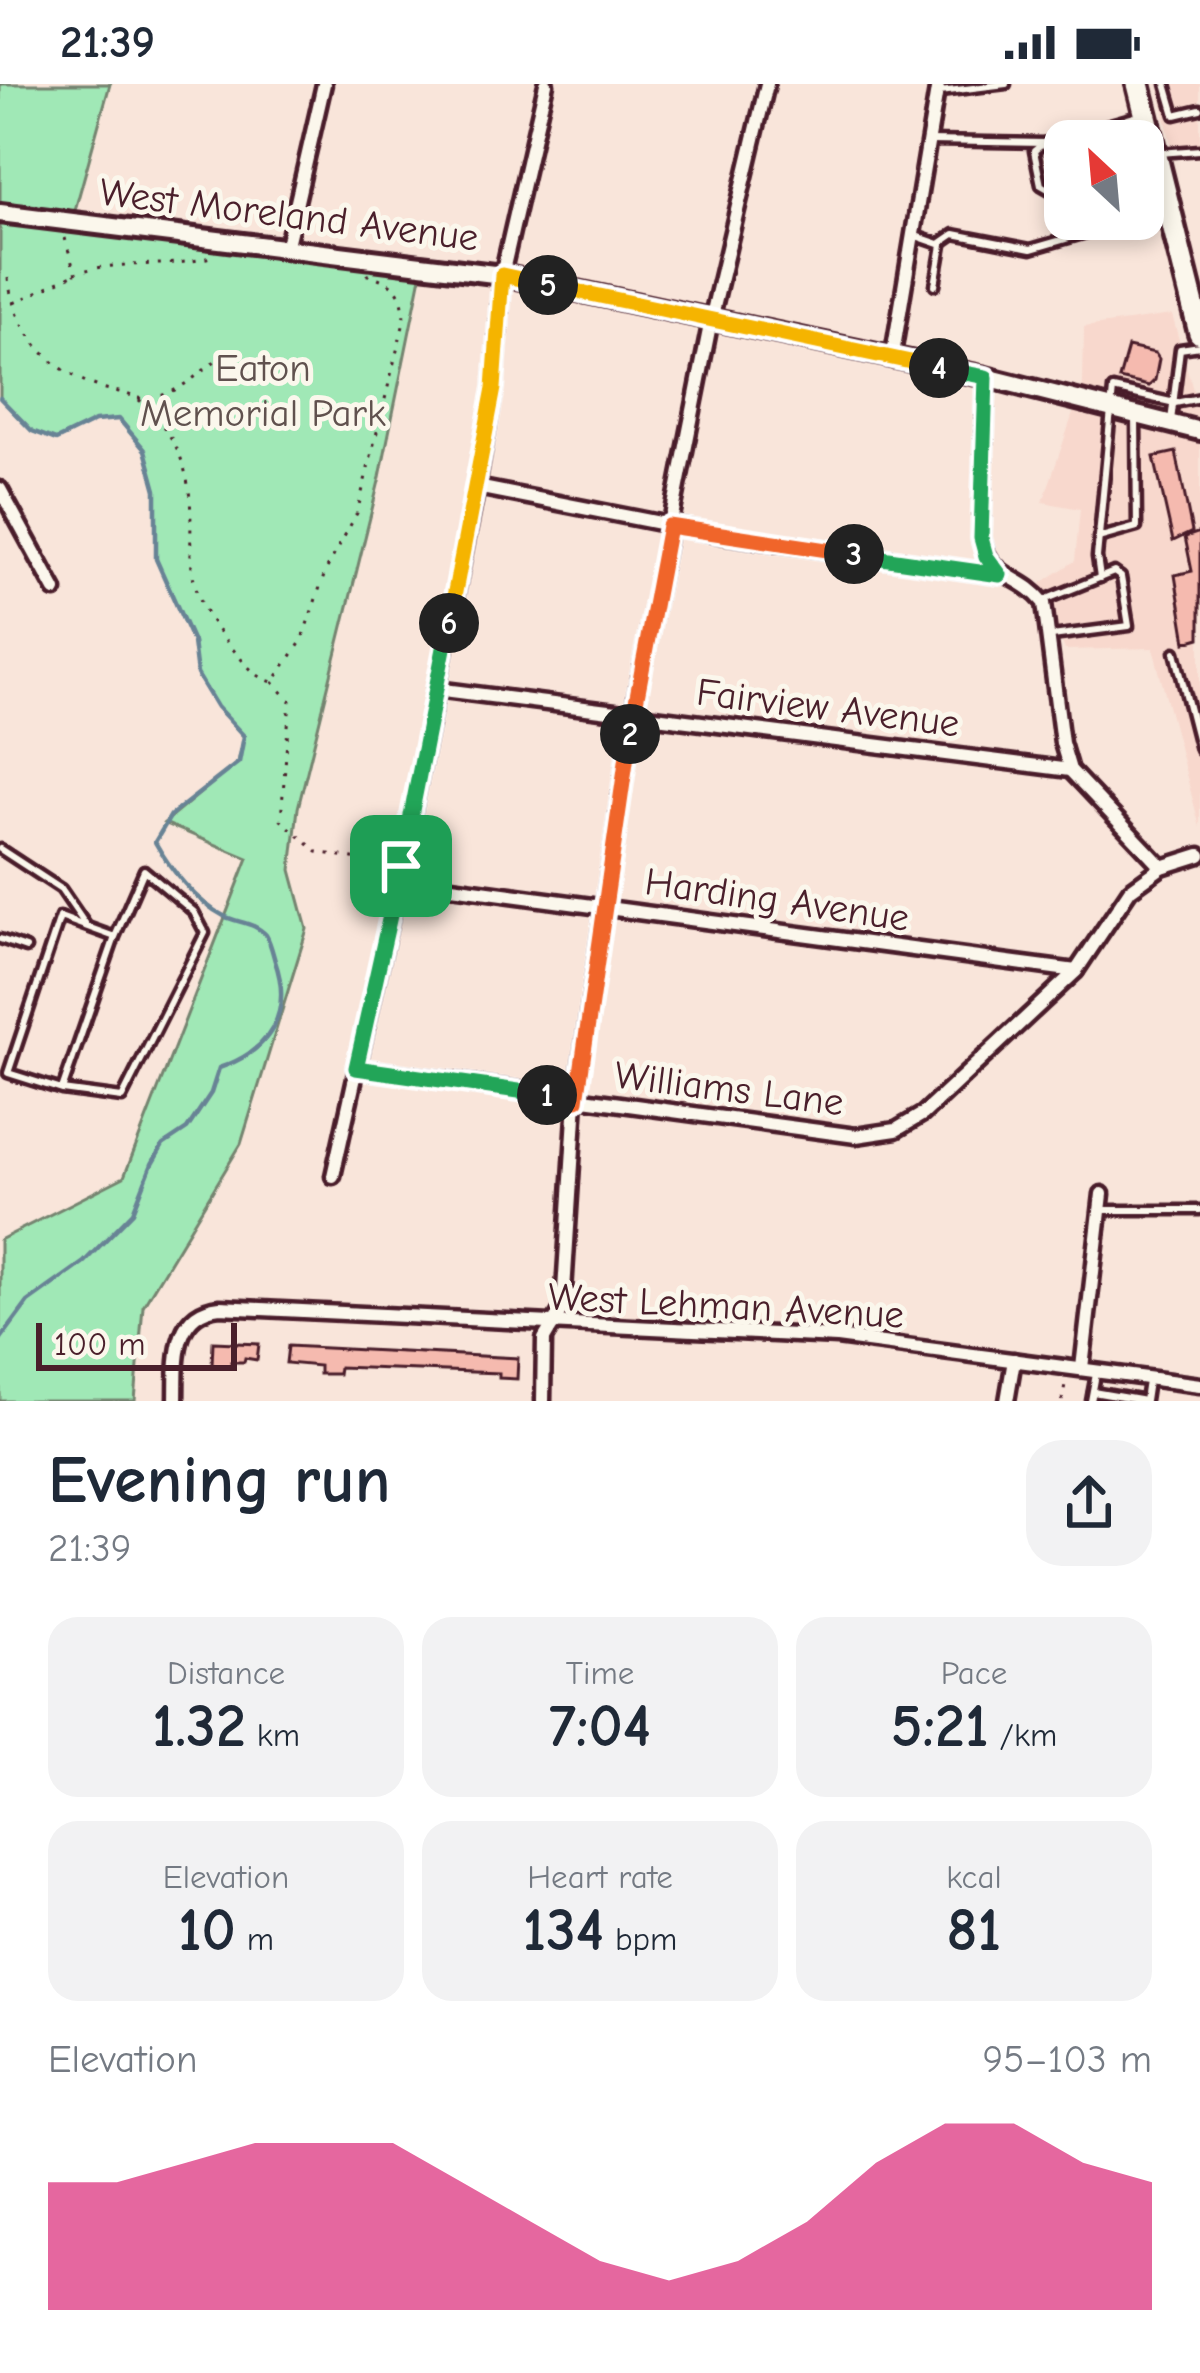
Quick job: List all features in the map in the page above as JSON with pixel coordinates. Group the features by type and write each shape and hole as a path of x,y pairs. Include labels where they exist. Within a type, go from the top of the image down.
{"highway":[{"path":"1143,86 1147,120"},
{"path":"1164,194 1193,272 1200,333"}],"street":[{"path":"286,245 324,84"},
{"path":"333,1176 477,487 494,388 502,275 546,84"},
{"path":"542,1401 544,1339 562,1307 577,1100 633,713 712,320 767,84"},
{"path":"892,360 937,88"},
{"name":"West Moreland Avenue","path":"0,213 502,275 986,377 1200,430"},
{"path":"986,377 981,538 986,556 1000,575"},
{"path":"477,487 669,526 1000,575 1034,590 1042,601 1070,770 1162,867"},
{"path":"0,488 56,590"},
{"name":"Fairview Avenue","path":"436,689 1070,770"},
{"name":"Williams Lane","path":"356,1068 856,1136 880,1134 923,1114 1076,970 1130,890 1162,867 1200,855"},
{"name":"Harding Avenue","path":"400,873 608,907 1076,970"},
{"path":"1082,1369 1102,1194"},
{"name":"West Lehman Avenue","path":"176,1401 178,1341 189,1321 210,1308 837,1337 1200,1385"},
{"path":"1007,1401 1014,1360"}],"lane":[{"path":"937,88 1006,84"},
{"path":"1166,84 1175,115 1200,109"},
{"path":"1125,120 1146,114"},
{"path":"928,141 1044,143"},
{"path":"1044,143 1034,151 1044,188"},
{"path":"1164,161 1200,150"},
{"path":"935,285 941,243 954,234 1031,249 1062,240"},
{"path":"913,235 941,243"},
{"path":"1171,423 1180,349 1200,346"},
{"path":"1100,578 1098,538 1113,389 1175,403 1200,398"},
{"path":"1098,538 1137,527 1136,413"},
{"path":"1042,601 1118,573 1131,622 1126,628 1048,637"},
{"path":"1175,652 1200,749"},
{"path":"0,849 61,889 85,924"},
{"path":"62,1090 115,937 144,870 194,912 205,933 122,1098 62,1090 8,1072 60,917 115,937"},
{"path":"0,939 26,948"},
{"path":"1100,1210 1200,1210"},
{"path":"1082,1369 1092,1397 1144,1401 1149,1378"}],"path":[{"path":"58,219 76,273"},
{"path":"14,303 76,273 124,262 182,266 232,254"},
{"path":"273,682 301,642 326,570 357,513 403,326 404,298 397,288 362,274"},
{"path":"8,278 30,338 80,380 153,400 229,350"},
{"path":"136,398 170,438 180,458 191,500 187,557 196,597 212,626 243,662 290,700 281,820 317,852 400,873"},
{"path":"1062,1401 1082,1369"}],"shaded area":[{"path":"1158,84 1200,84 1200,146 1172,148"},
{"path":"1172,315 1200,415 1200,827 1153,648 1065,650 1041,583 1075,561 1080,509 1043,502 1083,384 1084,327"}],"green space":[{"name":"Eaton Memorial Park","path":"0,84 110,84 70,228 421,276 380,477 298,808 291,870 307,929 241,1144 143,1306 135,1401 0,1401 0,1240 124,1177 248,858 164,823 238,762 244,737 217,707 197,674 193,642 156,559 156,490 145,450 119,419 95,421 56,440 32,431 0,398"}],"building":[{"path":"1128,347 1155,353 1159,359 1149,386 1119,379"},
{"path":"1176,452 1192,532 1173,541 1154,457"},
{"path":"1200,532 1200,638 1186,642 1175,575 1192,571 1185,537"},
{"path":"213,1342 259,1344 257,1360 245,1358 231,1362 232,1367 212,1365"},
{"path":"288,1346 518,1358 517,1379 499,1378 499,1373 339,1367 338,1374 319,1374 319,1366 286,1363"}],"waterway":[{"path":"0,398 32,431 56,440 95,421 119,419 145,450 156,490 156,559 193,642 197,674 217,707 244,736 239,762 171,815 155,842 194,894 224,916 266,935 281,997 279,1013 264,1040 219,1068 211,1093 187,1129 163,1145 133,1212 84,1262 28,1302 0,1340"}],"route":[{"path":"502,275 986,377 981,538 986,556 1000,575 669,526 633,713 577,1100 356,1068 401,866 494,388 502,275"}]}
